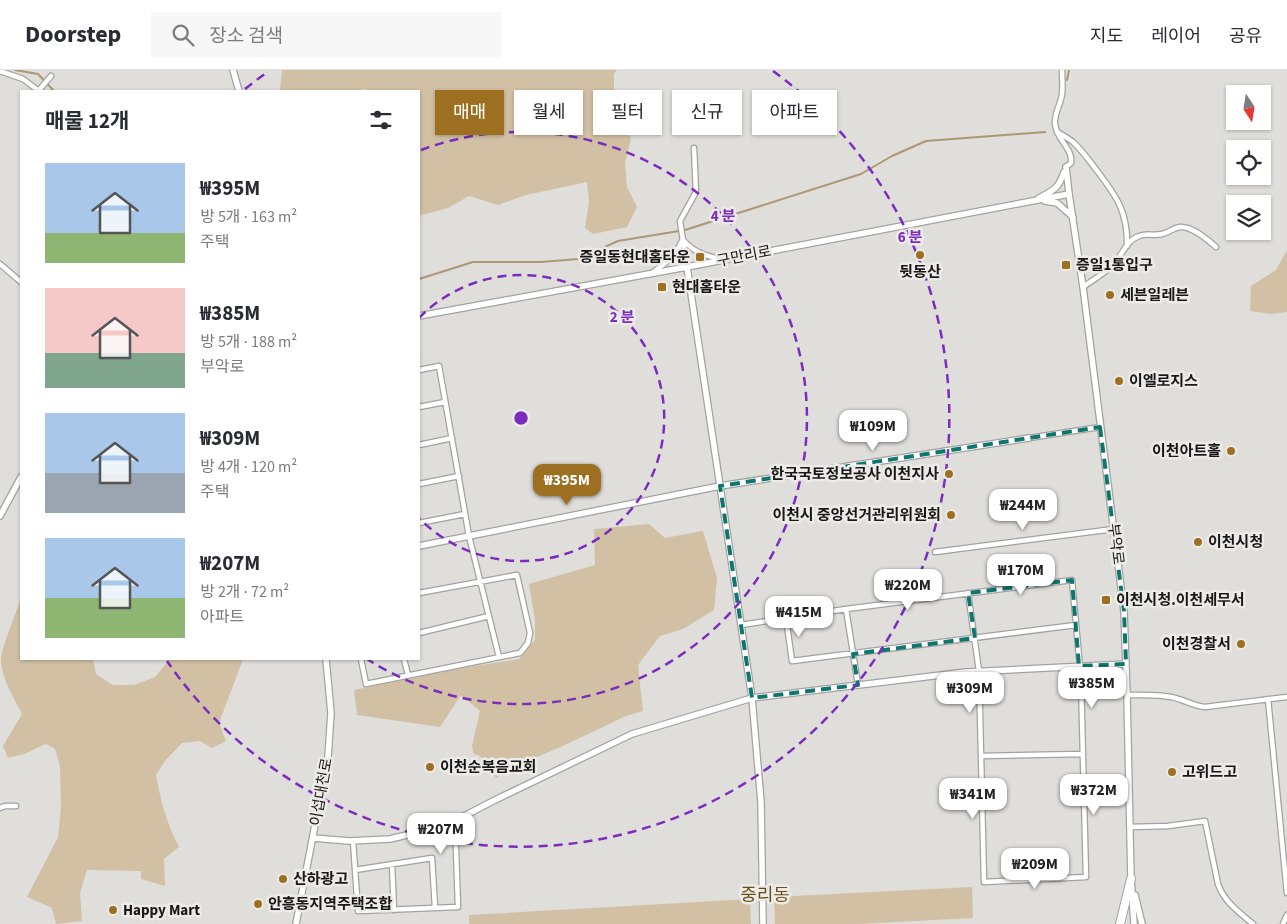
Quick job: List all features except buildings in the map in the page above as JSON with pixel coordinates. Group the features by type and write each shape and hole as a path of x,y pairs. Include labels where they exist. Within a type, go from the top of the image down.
{"main road":[{"path":"1120,924 1131,879"}],"street":[{"path":"233,70 239,90"},
{"path":"1033,201 1059,186 1066,167 1071,163 1070,151 1060,140 1055,123 1062,94 1062,70"},
{"path":"0,71 23,79 39,90 51,76"},
{"path":"1057,132 1072,142 1082,152 1114,194 1125,220 1127,246"},
{"path":"694,148 696,192 680,224 752,698 761,802 763,924"},
{"name":"부악로","path":"1066,167 1124,611 1131,879 1134,924"},
{"name":"구만리로","path":"420,316 1069,194"},
{"path":"1033,201 1056,203 1073,217"},
{"path":"1083,287 1107,270 1133,239 1138,236 1165,234 1179,227 1187,228 1204,237 1216,247"},
{"path":"683,240 689,247 706,256 723,260"},
{"path":"652,273 672,257 679,249 683,240"},
{"path":"0,264 20,281"},
{"path":"420,370 439,366 469,536 499,657"},
{"path":"420,407 445,402"},
{"path":"420,546 720,486 1100,427"},
{"path":"420,446 452,438"},
{"path":"420,484 459,476"},
{"path":"0,516 20,479"},
{"path":"420,523 466,514"},
{"path":"935,552 1114,529"},
{"path":"361,660 366,684 520,653 528,643 530,632 517,575 420,593"},
{"path":"741,626 846,609 968,593 1072,580 1081,679 1086,877 984,882 979,671 968,593"},
{"path":"846,609 858,685"},
{"path":"420,633 489,616"},
{"path":"786,618 792,662 1076,625"},
{"name":"이섭대천로","path":"296,924 328,758 330,698 326,660"},
{"path":"404,660 408,675"},
{"path":"313,838 353,841 390,838 446,826 492,801 632,734 752,698 966,672 1126,664"},
{"path":"1127,695 1174,697 1197,706 1205,707 1287,697"},
{"path":"1268,699 1287,893"},
{"path":"981,756 1083,754"},
{"path":"0,808 16,806"},
{"path":"353,841 358,911 458,907 455,821"},
{"path":"1130,827 1168,826 1205,821 1221,893 1227,902 1253,924"},
{"path":"355,870 432,858 435,908"},
{"path":"392,864 394,910"},
{"path":"1131,879 1142,924"},
{"path":"1283,924 1287,916"}],"highlighted area":[{"path":"1100,427 1124,611 1126,664 1079,666 1072,580 968,593 975,638 853,654 858,685 752,698 720,486"}],"shaded area":[{"path":"282,70 617,70 614,74 614,90 593,90 593,135 628,135 631,138 625,163 627,187 637,207 627,227 593,234 585,228 589,202 587,182 526,195 498,205 469,196 448,208 420,214 420,90 280,90"},
{"path":"1287,250 1287,312 1271,314 1250,311 1251,286 1276,270"},
{"path":"649,524 665,538 703,531 717,578 714,610 683,629 660,636 638,665 643,711 626,716 496,778 480,756 474,754 472,746 480,711 461,695 440,727 357,715 354,690 467,667 519,659 535,640 535,620 529,584 595,565 594,529"},
{"path":"20,602 20,660 93,660 96,674 113,685 134,685 155,677 169,660 243,660 219,723 226,741 212,748 200,741 182,743 165,761 156,775 165,812 179,847 164,859 165,886 141,879 141,871 87,870 80,893 82,921 56,924 52,908 27,897 58,837 61,806 60,766 55,749 46,744 24,754 8,758 3,746 22,714 6,683 2,670 1,657"},
{"path":"972,887 973,918 858,924 775,924 774,897"},
{"path":"750,899 751,924 469,924 469,915"}],"waterway":[{"path":"15,70 38,74 53,90"},
{"path":"1067,80 1069,70"},
{"path":"420,279 473,262 541,262 578,259 618,241 685,230 861,174 892,156 926,141 1045,132"}],"place":[{"name":"뒷동산","path":"920,255"},
{"name":"증일동현대홈타운","path":"700,257"},
{"name":"증일1통입구","path":"1066,265"},
{"name":"현대홈타운","path":"662,287"},
{"name":"세븐일레븐","path":"1110,295"},
{"name":"이엘로지스","path":"1119,381"},
{"name":"이천아트홀","path":"1231,451"},
{"name":"한국국토정보공사 이천지사","path":"949,474"},
{"name":"이천시 중앙선거관리위원회","path":"951,515"},
{"name":"이천시청","path":"1198,542"},
{"name":"이천시청.이천세무서","path":"1106,600"},
{"name":"이천경찰서","path":"1241,644"},
{"name":"이천순복음교회","path":"430,767"},
{"name":"고위드고","path":"1172,772"},
{"name":"산하광고","path":"283,879"},
{"name":"안흥동지역주택조합","path":"258,904"},
{"name":"Happy Mart","path":"113,910"}],"district":[{"name":"중리동","path":"765,895"}]}
